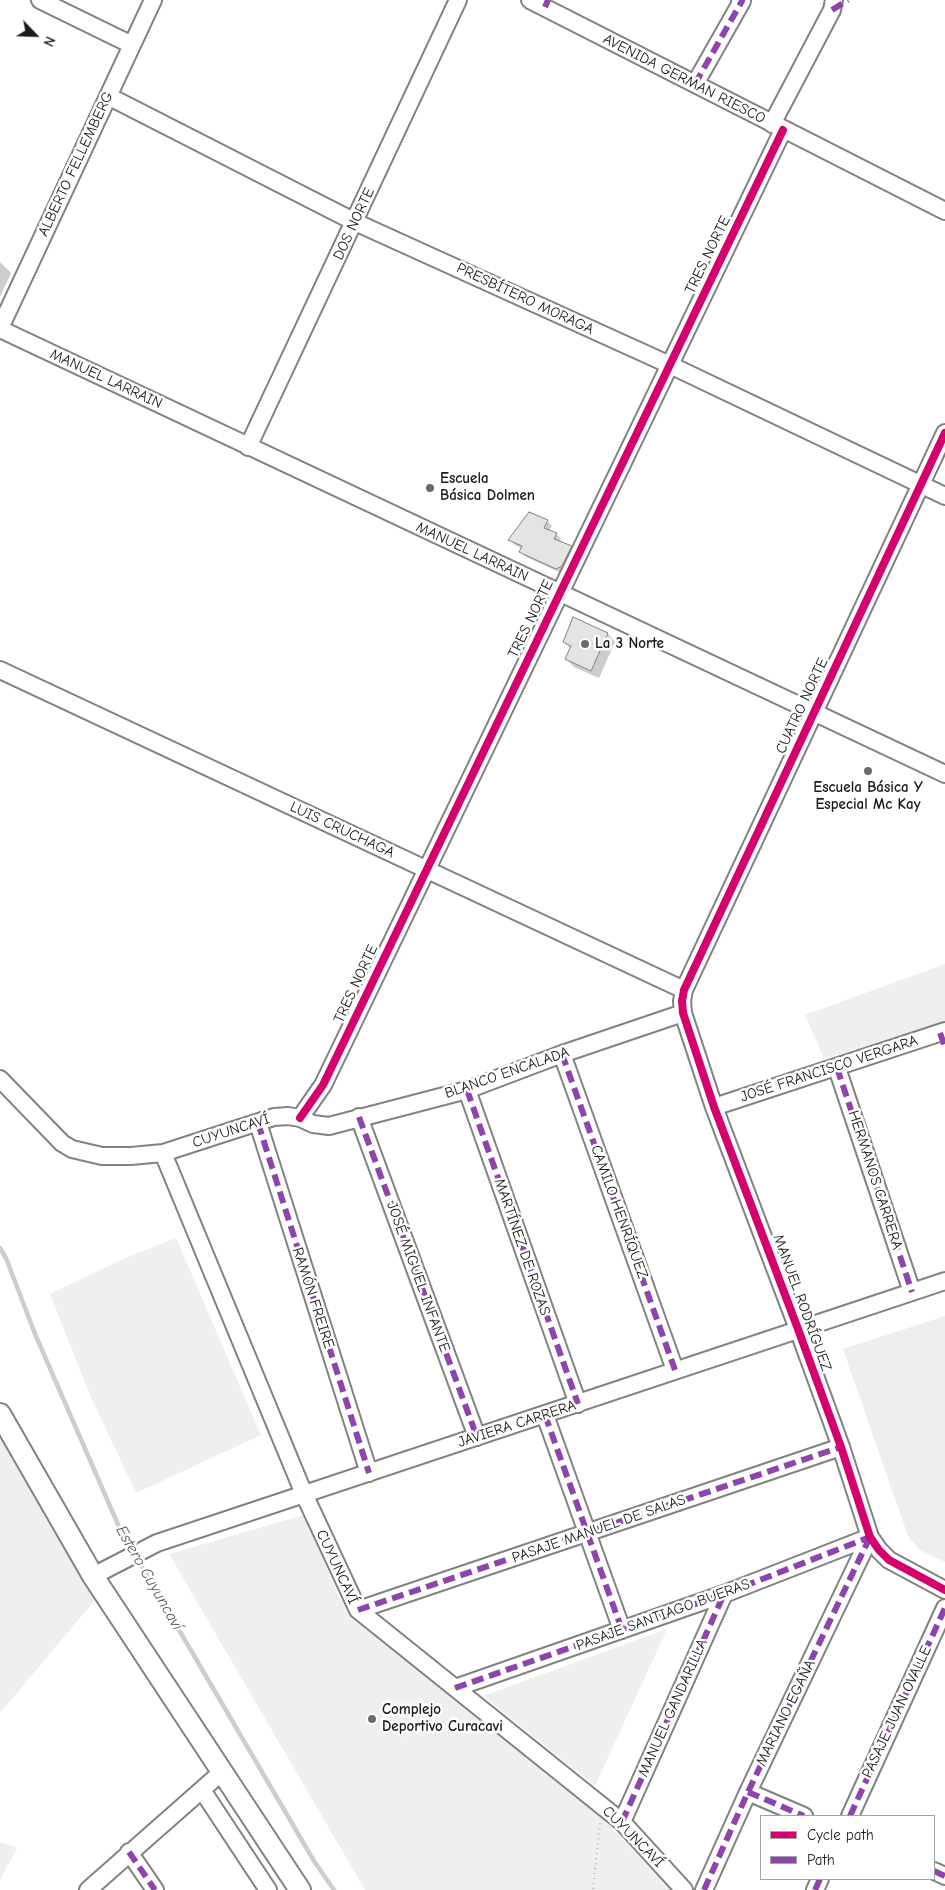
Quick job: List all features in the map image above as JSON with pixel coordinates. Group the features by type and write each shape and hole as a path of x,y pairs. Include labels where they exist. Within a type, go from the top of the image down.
{"street":[{"path":"40,0 132,45"},
{"name":"ALBERTO FELLEMBERG","path":"0,328 153,0"},
{"name":"DOS NORTE","path":"248,447 458,0"},
{"path":"695,84 741,0"},
{"name":"TRES NORTE","path":"300,1118 323,1085 670,365 833,5 848,0"},
{"name":"AVENIDA GERMAN RIESCO","path":"541,2 778,127 945,211"},
{"name":"PRESBÍTERO MORAGA","path":"108,96 355,222 670,365 945,496"},
{"name":"MANUEL LARRAIN","path":"0,328 248,447 945,774"},
{"name":"CUATRO NORTE","path":"684,990 945,433"},
{"name":"LUIS CRUCHAGA","path":"0,670 684,990"},
{"name":"MANUEL RODRÍGUEZ","path":"684,990 682,1001 683,1013 714,1107 798,1329 870,1537 879,1550 890,1560 945,1590"},
{"name":"BLANCO ENCALADA","path":"300,1118 313,1124 329,1126 467,1090 562,1054 683,1013"},
{"name":"JOSÉ FRANCISCO VERGARA","path":"714,1107 943,1037"},
{"name":"CAMILO HENRÍQUEZ","path":"562,1054 675,1370"},
{"name":"HERMANOS CARRERA","path":"837,1068 912,1292"},
{"name":"CUYUNCAVÍ","path":"0,1079 62,1143 72,1149 102,1156 163,1153 281,1115 300,1118"},
{"name":"MARTÍNEZ DE ROZAS","path":"467,1090 578,1404"},
{"name":"JOSÉ MIGUEL INFANTE","path":"359,1117 477,1438"},
{"name":"RAMÓN FREIRE","path":"258,1123 368,1473"},
{"name":"CUYUNCAVÍ","path":"163,1153 304,1494 358,1610 622,1822 684,1890"},
{"name":"JAVIERA CARRERA","path":"93,1576 157,1543 945,1281"},
{"path":"0,1414 93,1576 300,1890"},
{"path":"545,1415 622,1630"},
{"name":"PASAJE MANUEL DE SALAS","path":"358,1610 840,1447"},
{"name":"PASAJE SANTIAGO BUERAS","path":"455,1688 724,1594 870,1537"},
{"name":"MARIANO EGAÑA","path":"704,1890 748,1792 870,1537"},
{"name":"MANUEL GANDARILLA","path":"622,1822 724,1594"},
{"name":"PASAJE JUAN OVALLE","path":"850,1815 945,1608"},
{"path":"88,1890 223,1771"},
{"path":"202,1790 268,1890"},
{"path":"748,1792 802,1815"},
{"path":"129,1852 154,1890"},
{"path":"940,1890 945,1878"}],"path":[{"path":"592,1889 603,1807"}],"shaded area":[{"path":"945,964 945,1022 824,1059 805,1015"},
{"path":"176,1238 261,1435 136,1493 90,1395 50,1294 121,1260"},
{"path":"945,1316 945,1562 920,1550 908,1536 843,1349"},
{"path":"0,1433 101,1593 0,1713"},
{"name":"Complejo Deportivo Curacavi","path":"304,1515 339,1597 362,1625 597,1812 670,1890 365,1890 169,1554"},
{"path":"667,1629 595,1786 483,1696"},
{"path":"0,1842 17,1848 0,1880"}],"building":[{"path":"529,512 548,520 544,528 557,533 554,539 572,546 562,566 556,569 519,552 522,546 508,540"},
{"name":"La 3 Norte","path":"573,617 608,633 591,671 565,659 571,646 563,642"}],"waterway":[{"name":"Estero Cuyuncaví","path":"0,1248 6,1258 35,1334 120,1529 133,1551"},
{"name":"Estero Cuyuncaví","path":"137,1558 314,1861 334,1890"}],"marked path":[{"path":"545,7 548,0"},
{"path":"695,84 742,1 740,0"},
{"path":"832,10 848,0"},
{"path":"940,1033 945,1047"},
{"path":"562,1054 675,1370"},
{"path":"837,1068 912,1292"},
{"path":"467,1090 578,1404"},
{"path":"359,1117 477,1437"},
{"path":"258,1123 369,1473"},
{"path":"545,1415 622,1630"},
{"path":"358,1610 841,1447"},
{"path":"455,1688 724,1594 870,1537"},
{"path":"704,1890 748,1792 870,1537"},
{"path":"622,1822 724,1594"},
{"path":"850,1815 945,1608"},
{"path":"748,1792 802,1815"},
{"path":"129,1852 155,1890"},
{"path":"935,1871 945,1876"},
{"path":"815,1890 820,1880"}],"cycle path":[{"path":"300,1118 323,1085 783,130"},
{"path":"945,433 684,990 682,1001 683,1013 714,1107 841,1447 870,1537 889,1560 945,1590"}],"place":[{"name":"Escuela Básica Dolmen","path":"430,488"},
{"name":"La 3 Norte","path":"585,644"},
{"name":"Escuela Básica Y Especial Mc Kay","path":"868,771"},
{"name":"Complejo Deportivo Curacavi","path":"372,1719"}]}
